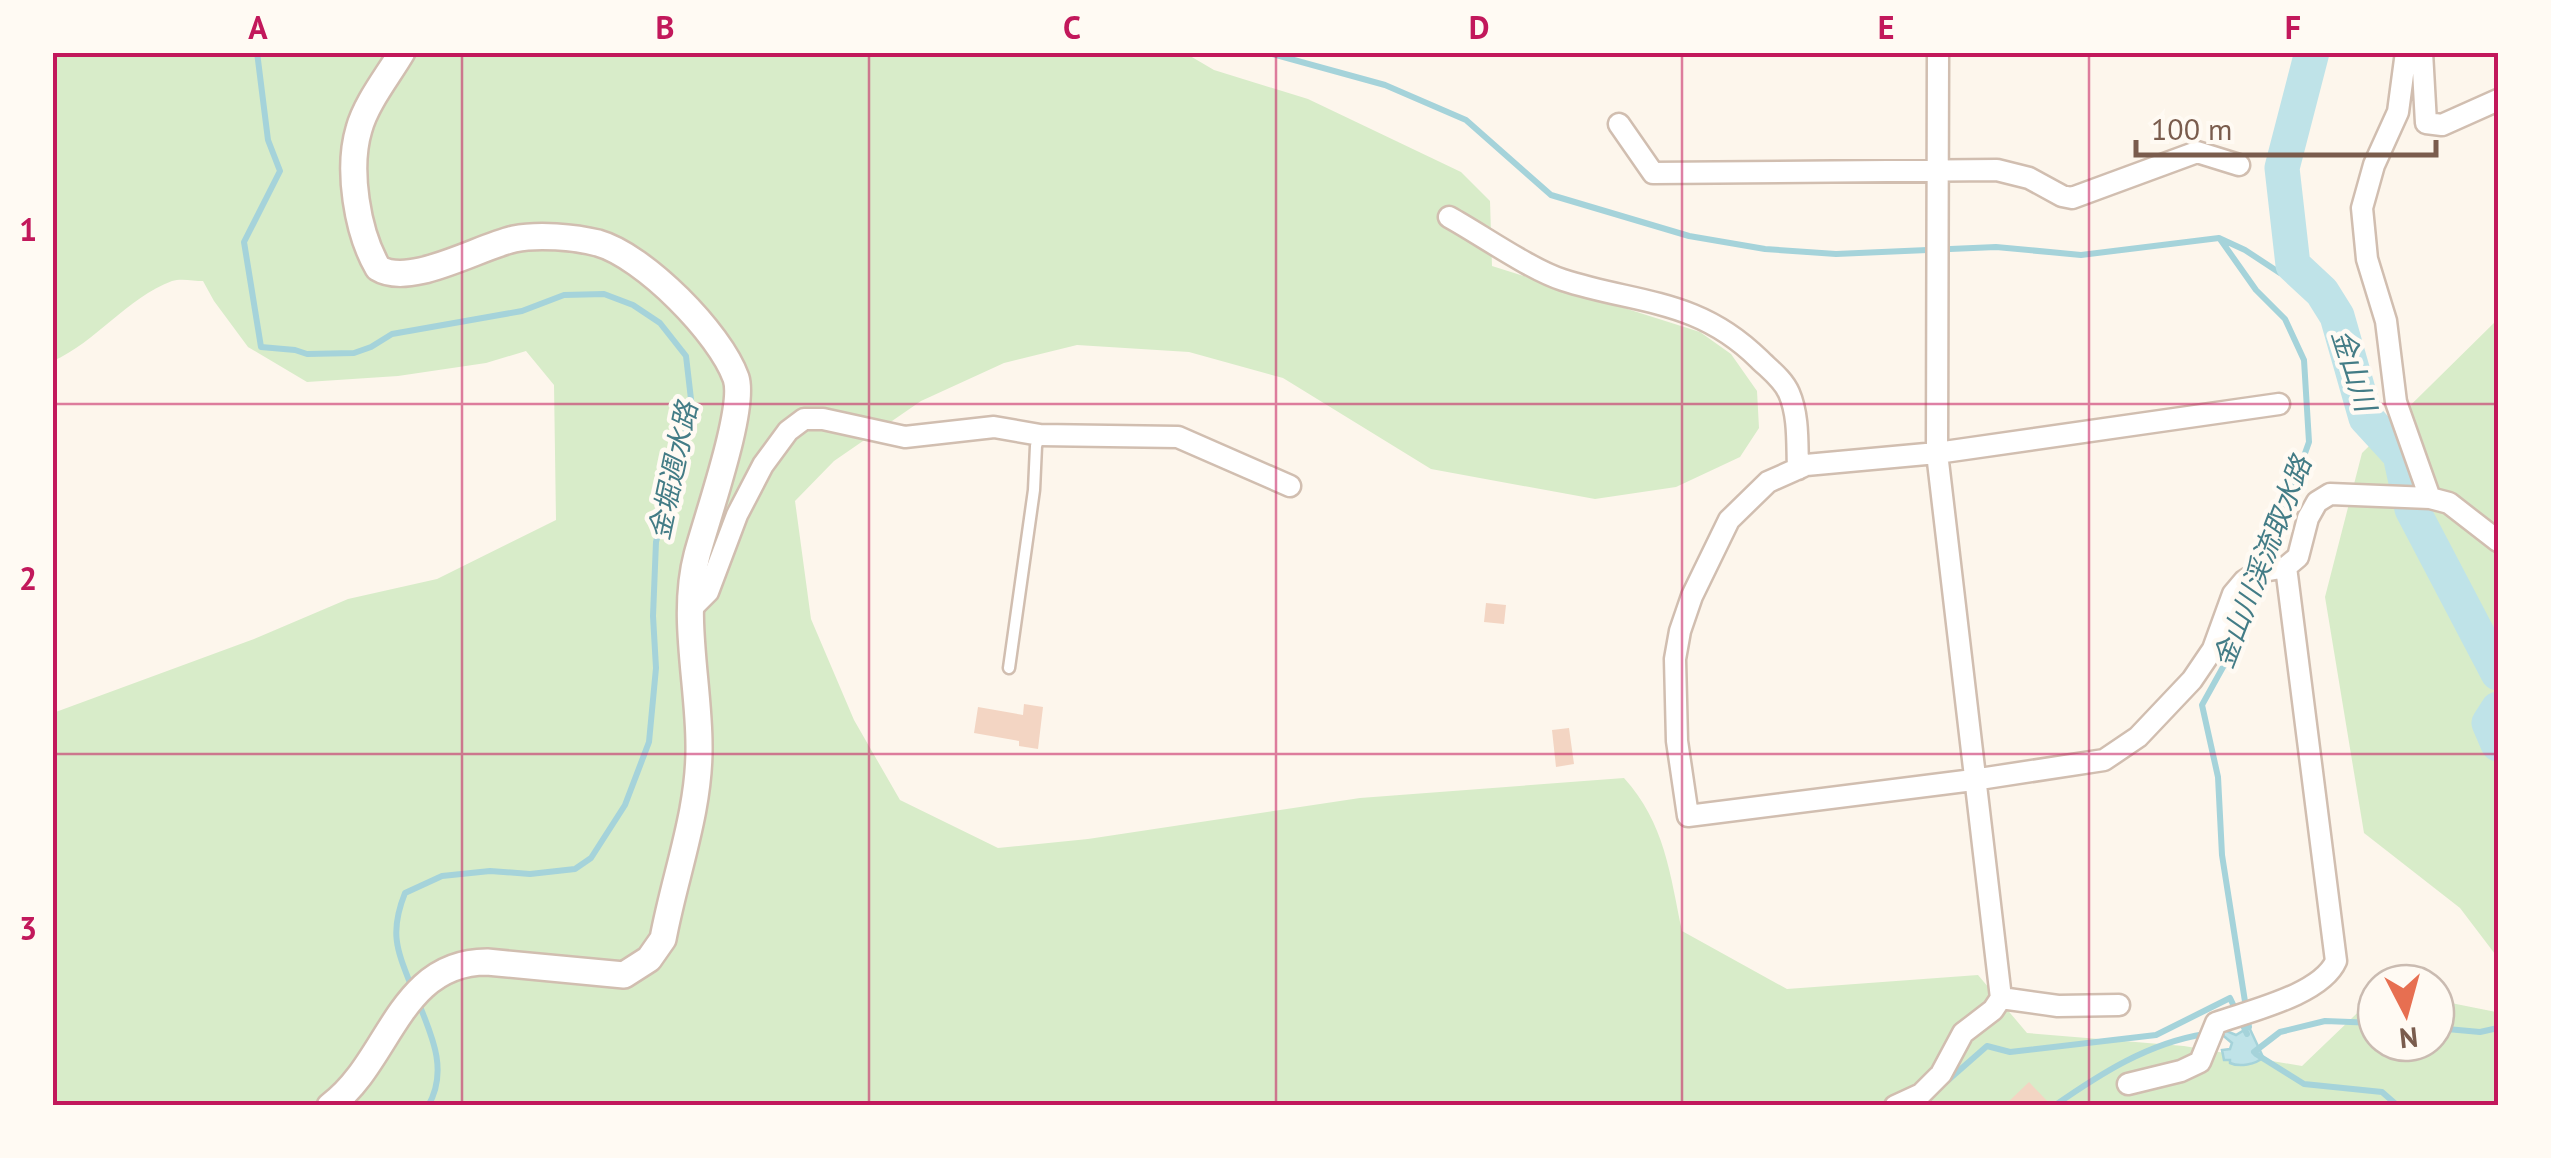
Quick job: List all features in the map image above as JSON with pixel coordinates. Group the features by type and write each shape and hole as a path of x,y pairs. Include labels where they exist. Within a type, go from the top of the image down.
{"street":[{"path":"330,1106 359,1076 404,1007 448,968 486,962 624,975 649,959 663,939 696,792 699,746 692,608 695,559 738,407 736,380 721,352 660,280 629,256 596,242 517,238 400,276 378,268 364,244 352,163 359,126 402,52"},
{"path":"1895,1106 1921,1094 1931,1084 1963,1033 2001,998 1937,452 1938,52"},
{"path":"2406,52 2398,112 2374,165 2362,208 2366,259 2386,321 2396,402 2430,498"},
{"path":"2422,52 2426,123 2442,124 2498,100"},
{"path":"1620,124 1653,172 1997,170 2029,178 2072,198 2198,152 2239,165"},
{"path":"1449,216 1560,280 1645,298 1698,316 1744,345 1784,383 1790,396 1796,419 1798,469"},
{"path":"2279,404 1937,452 1806,465 1768,482 1729,520 1692,596 1680,631 1675,659 1677,742 1688,816 2104,760 2149,726 2214,649 2233,594 2244,581 2258,572 2286,567 2298,557 2308,518 2317,502 2330,494 2430,498 2449,503 2498,541"},
{"path":"692,608 708,592 736,515 762,465 788,430 804,420 824,420 905,437 994,426 1040,434 1178,436 1290,486"},
{"path":"2128,1084 2181,1071 2200,1062 2216,1023 2303,991 2323,979 2336,960 2286,567"},
{"path":"2001,998 2058,1006 2119,1005"}],"lane":[{"path":"1009,668 1040,434"}],"green space":[{"path":"53,53 1185,53 1214,70 1308,99 1461,172 1490,201 1492,266 1700,332 1731,354 1757,391 1759,428 1740,457 1676,487 1595,499 1431,469 1283,378 1189,352 1077,345 1004,363 921,401 834,461 795,501 811,619 854,720 900,800 998,848 1088,839 1360,798 1624,778 1657,831 1682,931 1787,989 1978,975 2027,1033 2184,1046 2302,1066 2356,1014 2356,1063 2456,1063 2456,1004 2496,1012 2498,1009 2498,1105 53,1105 53,713 254,639 348,599 437,579 556,520 554,385 526,351 486,363 398,376 307,382 248,347 203,281 179,280 140,298 83,343 53,361"},
{"path":"2498,319 2498,958 2460,908 2364,833 2325,597 2362,453"}],"water":[{"path":"2249,1027 2263,1057 2243,1065 2224,1060 2222,1050 2230,1049 2232,1043 2220,1033 2222,1029 2236,1035"}],"building":[{"path":"1486,603 1506,605 1504,624 1484,622"},
{"path":"1024,704 1043,707 1038,749 1019,746 1019,741 974,733 978,707 1023,715"},
{"path":"1569,728 1574,764 1556,767 1552,730"},
{"path":"2029,1082 2052,1106 2004,1106"}],"waterway":[{"name":"金堀週水路","path":"257,52 268,140 280,171 244,242 261,347 307,354 354,353 392,334 522,311 564,295 604,294 633,305 660,323 686,356 692,408 656,542 656,668 649,742 625,805 591,858 575,869 442,876 405,893 396,931 412,988"},
{"path":"1265,52 1385,85 1466,120 1551,195 1689,236 1765,249 1836,254 1996,247 2081,255 2219,238 2280,273 2309,280"},
{"name":"金山川","path":"2312,52 2282,168 2293,265 2322,292 2337,316 2366,418 2400,455 2412,509 2498,673"},
{"name":"金山川渓流取水路","path":"2220,239 2256,290 2285,319 2304,360 2309,442 2265,566"},
{"name":"金山川渓流取水路","path":"2249,1027 2222,855 2218,777 2202,705 2238,640 2260,577"},
{"name":"金山川","path":"2498,709 2489,723 2498,744"},
{"path":"1946,1082 1987,1046 2010,1052 2156,1035 2230,998 2247,1034"},
{"name":"金堀週水路","path":"419,1004 438,1068 428,1106"},
{"path":"2254,1052 2280,1032 2325,1021 2356,1022"},
{"path":"2456,1030 2480,1032 2498,1028"},
{"path":"2054,1106 2144,1052 2205,1034"},
{"path":"2256,1054 2304,1084 2382,1092 2398,1106"}]}
